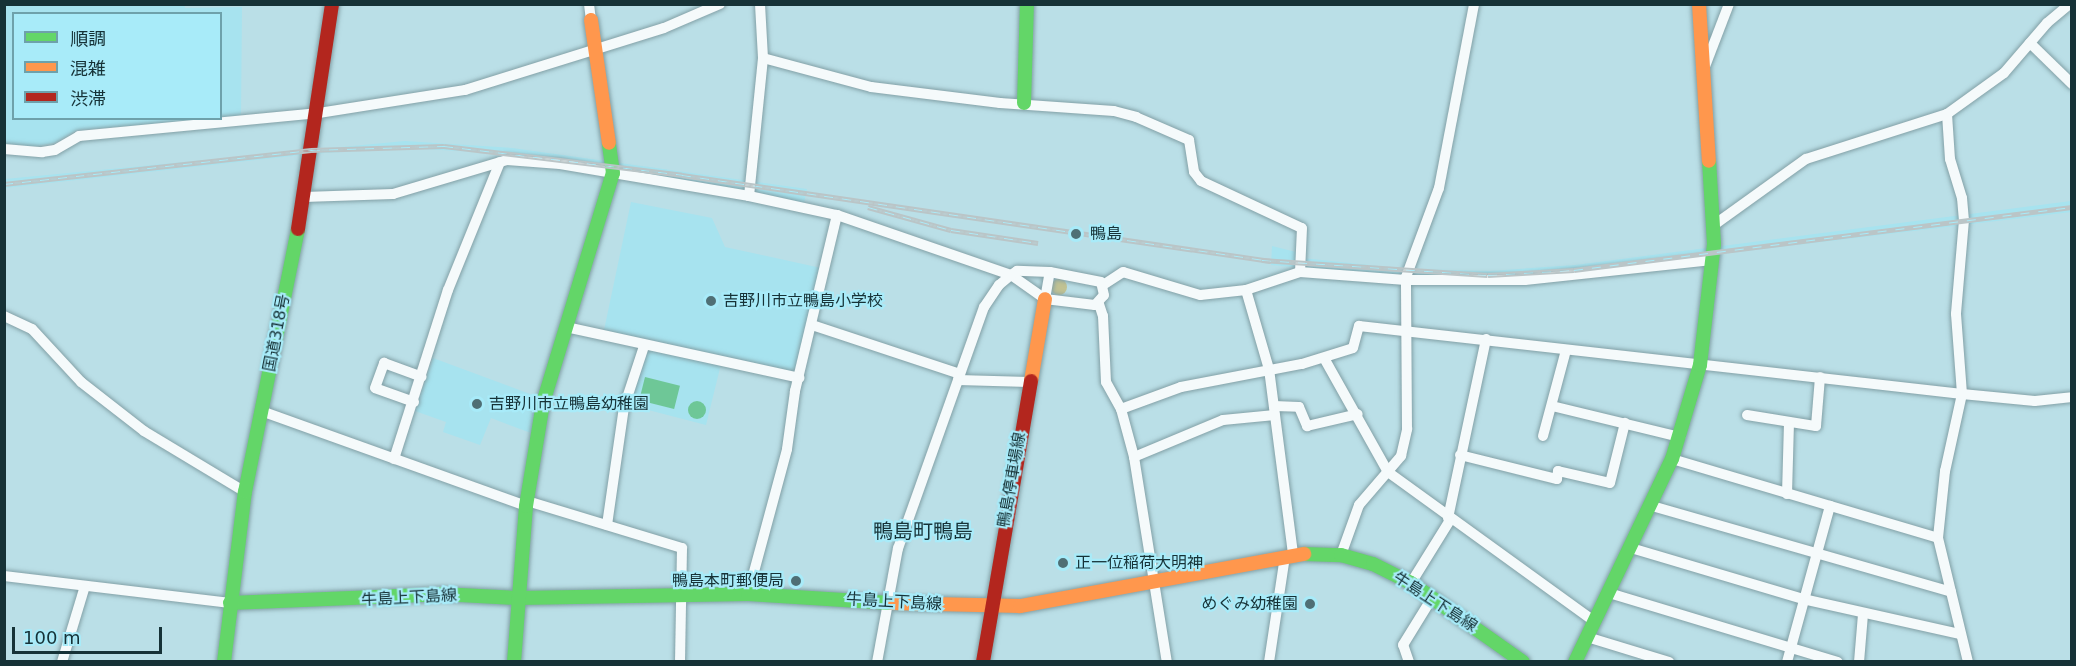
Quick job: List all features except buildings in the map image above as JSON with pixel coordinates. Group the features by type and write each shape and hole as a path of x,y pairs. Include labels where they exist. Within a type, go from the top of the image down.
{"main road":[{"name":"国道318号","path":"222,661 245,492 304,198 319,113 332,4"},
{"path":"1024,103 1027,4"},
{"path":"1575,662 1652,506 1672,459 1700,365 1714,225 1699,4"},
{"path":"514,662 526,503 543,403 613,173 591,20"},
{"name":"鴨島停車場線","path":"983,662 1045,299"},
{"name":"牛島上下島線","path":"230,603 369,600 441,594 518,598 748,594 890,603 1020,606 1155,584 1289,555 1341,555 1373,564 1411,583 1523,662"}],"street":[{"path":"589,4 591,20"},
{"path":"4,149 42,152 79,136 319,113 465,90 664,28 720,4"},
{"path":"749,195 763,58 760,4"},
{"path":"1341,555 1359,505 1401,456 1407,429 1406,280 1439,188 1474,4"},
{"path":"1704,71 1729,4"},
{"path":"1714,225 1806,159 1947,114 1995,80 2070,4"},
{"path":"2030,44 2072,84"},
{"path":"763,58 871,87 1114,111 1185,137 1192,144 1194,172 1201,181 1300,225 1300,272"},
{"path":"1947,114 1950,159 1962,198 1964,220 1956,314 1962,394 1945,471 1938,538 1959,634 1968,662"},
{"path":"394,459 448,291 500,162"},
{"path":"304,198 393,194 500,162 560,164 749,195 837,215 1011,275 1045,299 1091,306 1099,304 1104,295 1103,285 1094,278 1050,272 1011,275 984,307 898,548 890,603 877,662"},
{"path":"748,594 787,449 798,378 837,215"},
{"path":"1103,285 1123,272 1200,295 1246,290 1300,272 1406,280 1525,280 1712,261"},
{"path":"1045,299 1050,272"},
{"path":"1246,290 1269,369 1289,555 1269,662"},
{"path":"1099,304 1103,316 1106,382 1121,409 1134,457 1167,662"},
{"path":"4,316 32,329 81,382 144,431 245,492"},
{"path":"812,325 959,377 1029,382"},
{"path":"1121,409 1181,387 1324,358 1353,348 1359,326 1962,394 2035,400 2072,397"},
{"path":"566,327 644,346 798,378"},
{"path":"1411,583 1449,519 1460,455 1486,339"},
{"path":"607,525 624,407 644,346"},
{"path":"1543,436 1566,350"},
{"path":"1324,358 1358,414 1388,472 1449,519 1595,622"},
{"path":"414,402 375,388 384,363 422,377"},
{"path":"1747,415 1816,426 1820,377"},
{"path":"1134,457 1223,420 1299,406 1307,426 1358,414"},
{"path":"1552,406 1680,437"},
{"path":"261,411 526,503 682,548 684,595 680,662"},
{"path":"1787,494 1790,422"},
{"path":"1460,455 1557,479 1558,471 1610,483 1625,423"},
{"path":"1672,459 1938,538"},
{"path":"1652,506 1951,592"},
{"path":"1787,662 1830,506"},
{"path":"1631,548 1803,599 1959,634"},
{"path":"4,576 230,603"},
{"path":"62,662 85,586"},
{"path":"1609,593 1838,662"},
{"path":"1409,662 1403,645 1432,598"},
{"path":"1859,662 1863,614"},
{"path":"1587,638 1669,662"}],"shaded area":[{"path":"184,4 185,8 242,7 241,117 222,118 222,12 12,12 12,120 206,120 77,130 54,143 31,147 5,144 5,5"},
{"path":"405,141 512,148 807,189 804,203 613,170 478,152 404,148 310,154 5,188 5,179"},
{"path":"2071,201 2071,212 1573,272 1489,278 1406,277 1271,265 1272,246 1296,252 1302,258 1408,269 1490,271 1575,265"},
{"name":"吉野川市立鴨島小学校","path":"631,202 712,218 725,247 821,268 796,375 722,360 706,425 629,405 648,345 603,335"},
{"path":"1056,279 1062,279 1067,287 1065,293 1056,295 1051,290 1051,284"},
{"name":"吉野川市立鴨島幼稚園","path":"433,358 538,397 531,433 491,418 480,445 443,432 446,422 415,411"},
{"path":"645,377 680,386 674,409 639,400"},
{"path":"693,401 701,401 706,406 704,417 693,419 688,414 688,406"}],"railway":[{"path":"4,184 311,150 444,146 682,175 1271,261"},
{"path":"868,207 951,230 1038,243"},
{"path":"1262,260 1488,275 1574,270 2072,207"}],"traffic: fast":[{"path":"1024,103 1027,4"},
{"path":"514,662 526,506 543,403 613,173 609,143"},
{"path":"1575,662 1672,459 1700,365 1714,244 1709,161"},
{"path":"224,662 245,492 298,229"},
{"path":"1304,554 1341,555 1373,564 1411,583 1523,662"},
{"path":"230,603 441,594 518,598 748,594 891,603"}],"traffic: slow":[{"path":"1699,4 1709,161"},
{"path":"591,20 609,143"},
{"path":"1031,381 1045,299"},
{"path":"891,603 1020,606 1304,554"}],"traffic: jam":[{"path":"298,229 332,4"},
{"path":"983,662 1031,381"}],"place":[{"name":"鴨島","path":"1076,234"},
{"name":"吉野川市立鴨島小学校","path":"711,301"},
{"name":"吉野川市立鴨島幼稚園","path":"477,404"},
{"name":"正一位稲荷大明神","path":"1063,563"},
{"name":"鴨島本町郵便局","path":"796,581"},
{"name":"めぐみ幼稚園","path":"1310,604"}],"district":[{"name":"鴨島町鴨島","path":"923,531"}]}
